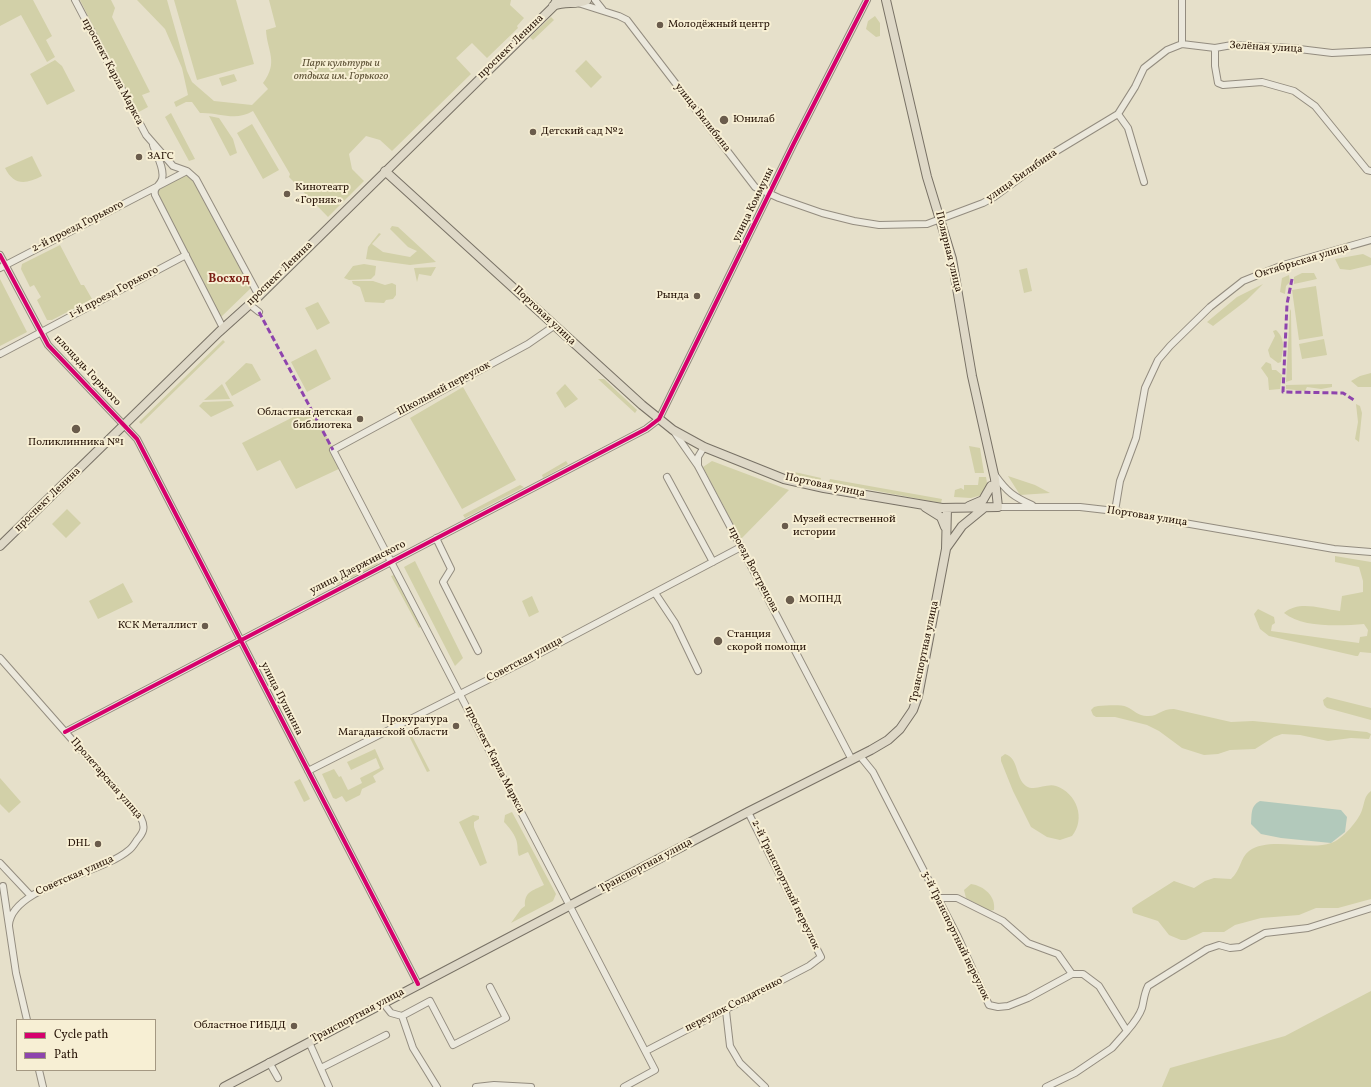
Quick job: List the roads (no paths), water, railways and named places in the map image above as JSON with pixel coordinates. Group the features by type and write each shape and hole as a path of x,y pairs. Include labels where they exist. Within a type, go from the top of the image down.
{"main road":[{"path":"555,3 563,0 587,0"},
{"name":"Полярная улица","path":"886,0 922,155 952,259 972,376 993,473 998,506"},
{"name":"проспект Ленина","path":"0,546 223,328 259,296 555,3"},
{"name":"Портовая улица","path":"385,171 468,245 554,326 659,419 673,430 704,447 784,478 807,485 947,508 998,506"},
{"path":"984,507 991,486 993,473"},
{"path":"963,508 983,500 991,486"},
{"path":"915,503 939,515 944,522 946,533"},
{"name":"Транспортная улица","path":"946,549 962,526 984,507"},
{"name":"Транспортная улица","path":"224,1087 569,905 860,756 894,734 909,716 915,704 946,549 947,508"}],"street":[{"name":"проспект Карла Маркса","path":"75,0 140,125 152,143 173,166 193,174 259,296"},
{"path":"596,0 599,7 606,12"},
{"name":"улица Коммуны","path":"659,419 769,194 867,0"},
{"path":"1182,0 1182,44"},
{"name":"улица Билибина","path":"573,1 622,17 629,23 754,185 769,194 822,213 878,225 927,224 988,200 1055,152 1118,114 1137,83 1144,68 1167,50 1182,44"},
{"name":"Зелёная улица","path":"1182,44 1215,48 1232,45 1291,48 1332,53 1371,52"},
{"path":"1215,48 1215,66 1218,83 1223,85 1262,82 1294,91 1315,106 1367,170 1371,170"},
{"path":"1118,114 1128,128 1144,182"},
{"name":"проспект Карла Маркса","path":"152,143 162,174 161,180 156,186 155,195 223,328"},
{"path":"156,186 187,171"},
{"name":"2-й проезд Горького","path":"3,266 156,186"},
{"name":"Октябрьская улица","path":"1115,511 1120,481 1136,438 1145,388 1158,360 1170,346 1210,307 1242,281 1283,265 1371,240"},
{"name":"площадь Горького","path":"0,255 3,266 51,348 124,424"},
{"name":"1-й проезд Горького","path":"0,354 186,255"},
{"path":"249,304 259,312"},
{"name":"Школьный переулок","path":"333,450 528,344 554,326"},
{"name":"улица Дзержинского","path":"65,732 240,639 646,429 659,419"},
{"name":"улица Пушкина","path":"124,424 137,439 418,984"},
{"name":"проезд Вострецова","path":"673,430 698,466 852,760"},
{"path":"698,466 698,457 704,447"},
{"name":"проспект Карла Маркса","path":"333,450 392,560 655,1070 624,1087"},
{"path":"993,473 1005,490 1013,496 1035,507"},
{"path":"667,477 713,562"},
{"name":"Портовая улица","path":"998,506 1080,508 1115,511 1334,548 1371,552"},
{"path":"436,538 451,569 443,582 478,651"},
{"name":"Советская улица","path":"308,771 460,694 741,547"},
{"path":"655,593 675,623 698,671"},
{"name":"Пролетарская улица","path":"0,658 141,818 144,829"},
{"name":"3-й Транспортный переулок","path":"860,756 873,772 938,898 989,1005 998,1007 1008,1006 1028,998 1072,974"},
{"name":"2-й Транспортный переулок","path":"748,812 821,957"},
{"name":"Советская улица","path":"9,925 10,917 22,901 122,855 130,850 144,829"},
{"path":"0,863 31,896"},
{"path":"3,886 16,973 27,1019"},
{"path":"938,898 957,898 1003,921 1028,943 1058,954 1072,974 1083,974 1099,986 1127,1031"},
{"path":"1046,1087 1075,1073 1112,1048 1135,1022 1142,1010 1143,994 1148,986 1207,949 1219,945 1230,948 1240,947 1265,933 1308,928 1371,908"},
{"name":"переулок Солдатенко","path":"646,1051 700,1022 726,1011 809,966 821,957"},
{"path":"383,1003 391,1013 402,1016 430,1001 453,1046 506,1018 490,987"},
{"path":"726,1011 730,1046 740,1063 765,1087"},
{"path":"402,1016 413,1048 438,1087"},
{"path":"321,1068 386,1035"},
{"path":"309,1042 329,1087"},
{"path":"269,1062 278,1078"},
{"path":"39,1071 43,1087"},
{"path":"476,1087 494,1085 531,1087"}],"place":[{"name":"Молодёжный центр","path":"660,25"},
{"name":"Юнилаб","path":"724,120"},
{"name":"Детский сад №2","path":"533,132"},
{"name":"ЗАГС","path":"139,157"},
{"name":"Кинотеатр «Горняк»","path":"287,194"},
{"name":"Рында","path":"697,296"},
{"name":"Областная детская библиотека","path":"360,419"},
{"name":"Поликлинника №1","path":"76,429"},
{"name":"Музей естественной истории","path":"785,526"},
{"name":"МОПНД","path":"790,600"},
{"name":"КСК Металлист","path":"205,626"},
{"name":"Станция скорой помощи","path":"718,641"},
{"name":"Прокуратура Магаданской области","path":"456,726"},
{"name":"DHL","path":"98,844"},
{"name":"Областное ГИБДД","path":"294,1026"}],"district":[{"name":"Восход","path":"229,280"}],"park label":[{"name":"Парк культуры и отдыха им. Горького","path":"341,70"}]}
